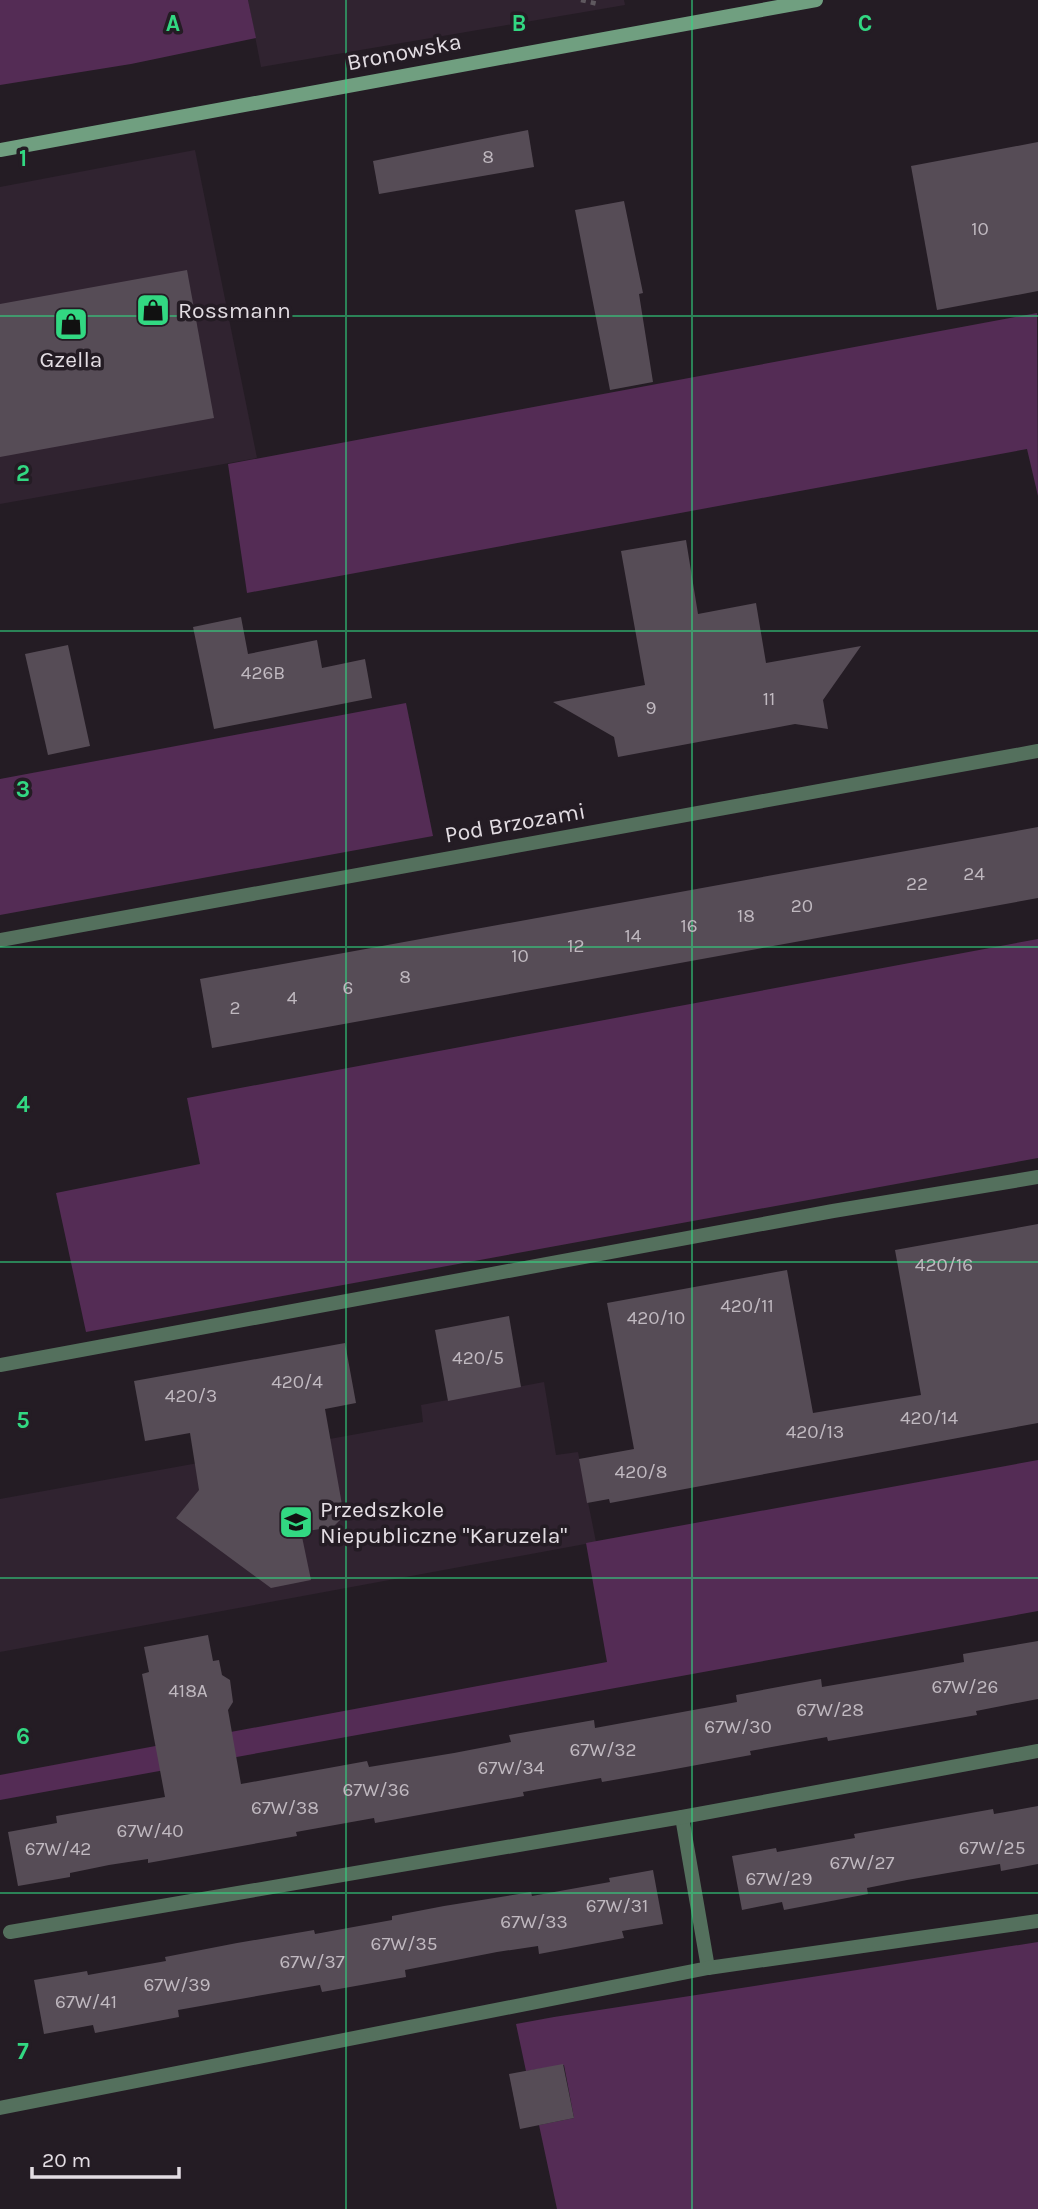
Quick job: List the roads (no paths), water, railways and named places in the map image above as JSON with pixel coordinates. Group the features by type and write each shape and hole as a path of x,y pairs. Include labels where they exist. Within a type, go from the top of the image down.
{"street":[{"name":"Bronowska","path":"0,150 816,0"},
{"name":"Pod Brzozami","path":"0,940 1038,751"},
{"path":"0,1365 833,1211 1038,1177"},
{"path":"10,1932 682,1817 1038,1751"},
{"path":"682,1817 708,1968"},
{"path":"0,2108 708,1968 1038,1921"}],"place":[{"name":"Rossmann","path":"153,310"},
{"name":"Gzella","path":"71,324"},
{"name":"Przedszkole Niepubliczne \"Karuzela\"","path":"296,1522"}]}
